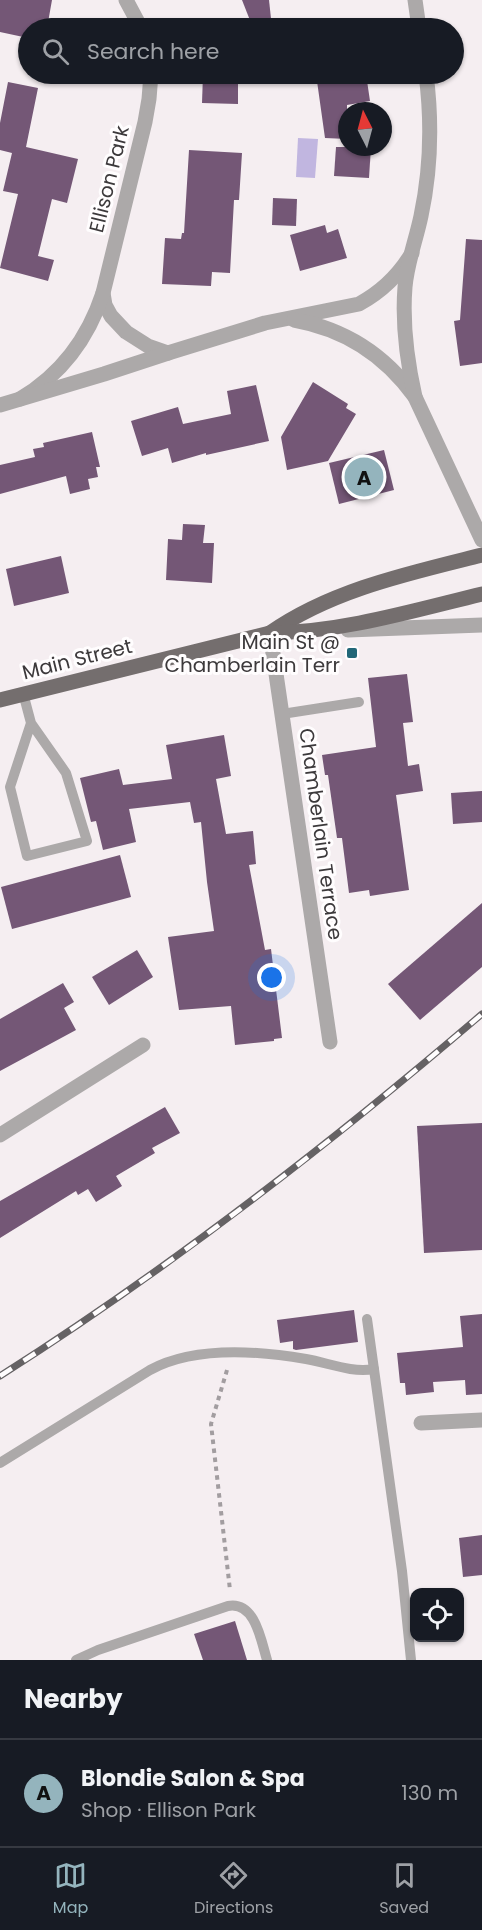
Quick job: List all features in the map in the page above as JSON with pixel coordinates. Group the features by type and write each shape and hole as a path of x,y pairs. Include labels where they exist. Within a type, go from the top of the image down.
{"main road":[{"name":"Main Street","path":"270,633 297,616 376,584 482,555"},
{"name":"Main Street","path":"0,700 270,633 315,631 364,622 482,594"}],"street":[{"path":"126,0 136,18"},
{"path":"415,0 418,18"},
{"name":"Ellison Park","path":"20,399 50,379 69,358 90,325 103,293 145,122 150,84"},
{"name":"Ellison Park","path":"415,397 407,358 404,323 405,286 424,202 430,118 427,84"},
{"name":"Ellison Park","path":"0,405 276,321 359,304 373,296 391,280 412,253"},
{"path":"103,293 105,305 111,316 126,332 148,346 168,353"},
{"name":"Ellison Park","path":"276,321 292,320 317,325 353,339 392,368 415,397 482,540"},
{"path":"315,631 482,625"},
{"name":"Chamberlain Terrace","path":"270,633 330,1042"},
{"path":"0,1135 143,1045"},
{"path":"421,1423 482,1420"}],"lane":[{"path":"23,693 31,723 66,773 87,842 27,856 10,787 31,723"},
{"path":"282,714 359,702"},
{"path":"367,1318 402,1571 411,1660"},
{"path":"0,1463 159,1365 188,1356 251,1353 304,1359 359,1371 374,1369"},
{"path":"76,1660 98,1650 233,1605 244,1608 254,1622 267,1660"}],"path":[{"path":"229,1353 228,1367 211,1424 233,1605"}],"shaded area":[{"path":"298,138 318,139 315,178 296,177"}],"building":[{"path":"0,0 52,0 49,18 18,18 18,36 0,32"},
{"path":"242,0 269,0 271,18 249,18"},
{"path":"8,82 38,88 26,147 78,159 67,203 52,199 38,256 54,260 48,281 0,268 18,194 3,191 12,153 0,150 0,123"},
{"path":"203,84 238,84 238,104 202,103"},
{"path":"317,84 367,84 370,101 338,102 338,139 325,138"},
{"path":"336,147 338,147 338,156 370,156 369,178 334,176"},
{"path":"189,150 242,153 239,200 234,200 230,273 212,272 211,286 162,284 165,238 181,239 184,233"},
{"path":"273,198 297,199 296,226 272,225"},
{"path":"325,225 327,233 338,229 347,258 300,271 290,235"},
{"path":"466,239 482,240 482,363 460,366 454,321 460,320"},
{"path":"313,382 348,404 346,408 356,414 328,461 287,470 281,437"},
{"path":"256,385 269,441 206,455 206,453 172,463 168,448 142,456 131,421 178,407 183,424 231,414 227,391"},
{"path":"92,432 100,467 96,467 98,477 88,479 90,489 70,494 66,476 0,494 0,465 35,457 33,449 44,447 43,443"},
{"path":"384,450 394,490 339,504 329,463"},
{"path":"183,524 205,525 203,543 214,543 212,583 166,580 168,539 182,540"},
{"path":"61,556 69,593 14,606 6,569"},
{"path":"407,674 413,722 403,723 408,766 419,764 423,791 396,795 409,890 370,896 369,890 349,893 342,838 337,838 328,775 325,775 322,755 376,747 368,678"},
{"path":"224,735 231,776 216,779 226,834 253,831 256,864 249,865 265,950 271,949 282,1038 235,1045 231,1006 179,1010 168,937 214,931 201,822 194,823 190,802 129,809 136,842 103,850 96,821 91,822 80,778 119,769 123,785 172,779 166,745"},
{"path":"482,791 482,822 453,824 451,793"},
{"path":"120,855 131,897 12,929 1,887"},
{"path":"482,903 482,967 420,1020 388,984"},
{"path":"137,950 153,977 109,1005 92,977"},
{"path":"63,983 74,1002 64,1008 76,1030 0,1071 0,1019"},
{"path":"165,1107 180,1133 152,1148 155,1153 116,1176 122,1186 96,1202 88,1189 78,1195 76,1191 0,1238 0,1201"},
{"path":"482,1123 482,1250 424,1253 417,1126"},
{"path":"354,1310 358,1342 296,1350 293,1349 293,1341 280,1343 277,1320"},
{"path":"482,1314 482,1394 466,1395 465,1380 433,1382 434,1392 406,1395 405,1383 400,1383 397,1353 463,1347 460,1316"},
{"path":"482,1535 482,1575 463,1577 459,1538"},
{"path":"235,1621 247,1660 203,1660 194,1634"}],"railway":[{"path":"0,1376 126,1292 247,1204 366,1111 482,1014"}],"place":[{"name":"Blondie Salon & Spa","path":"364,477"},
{"name":"Main St @ Chamberlain Terr","path":"352,653"}]}
